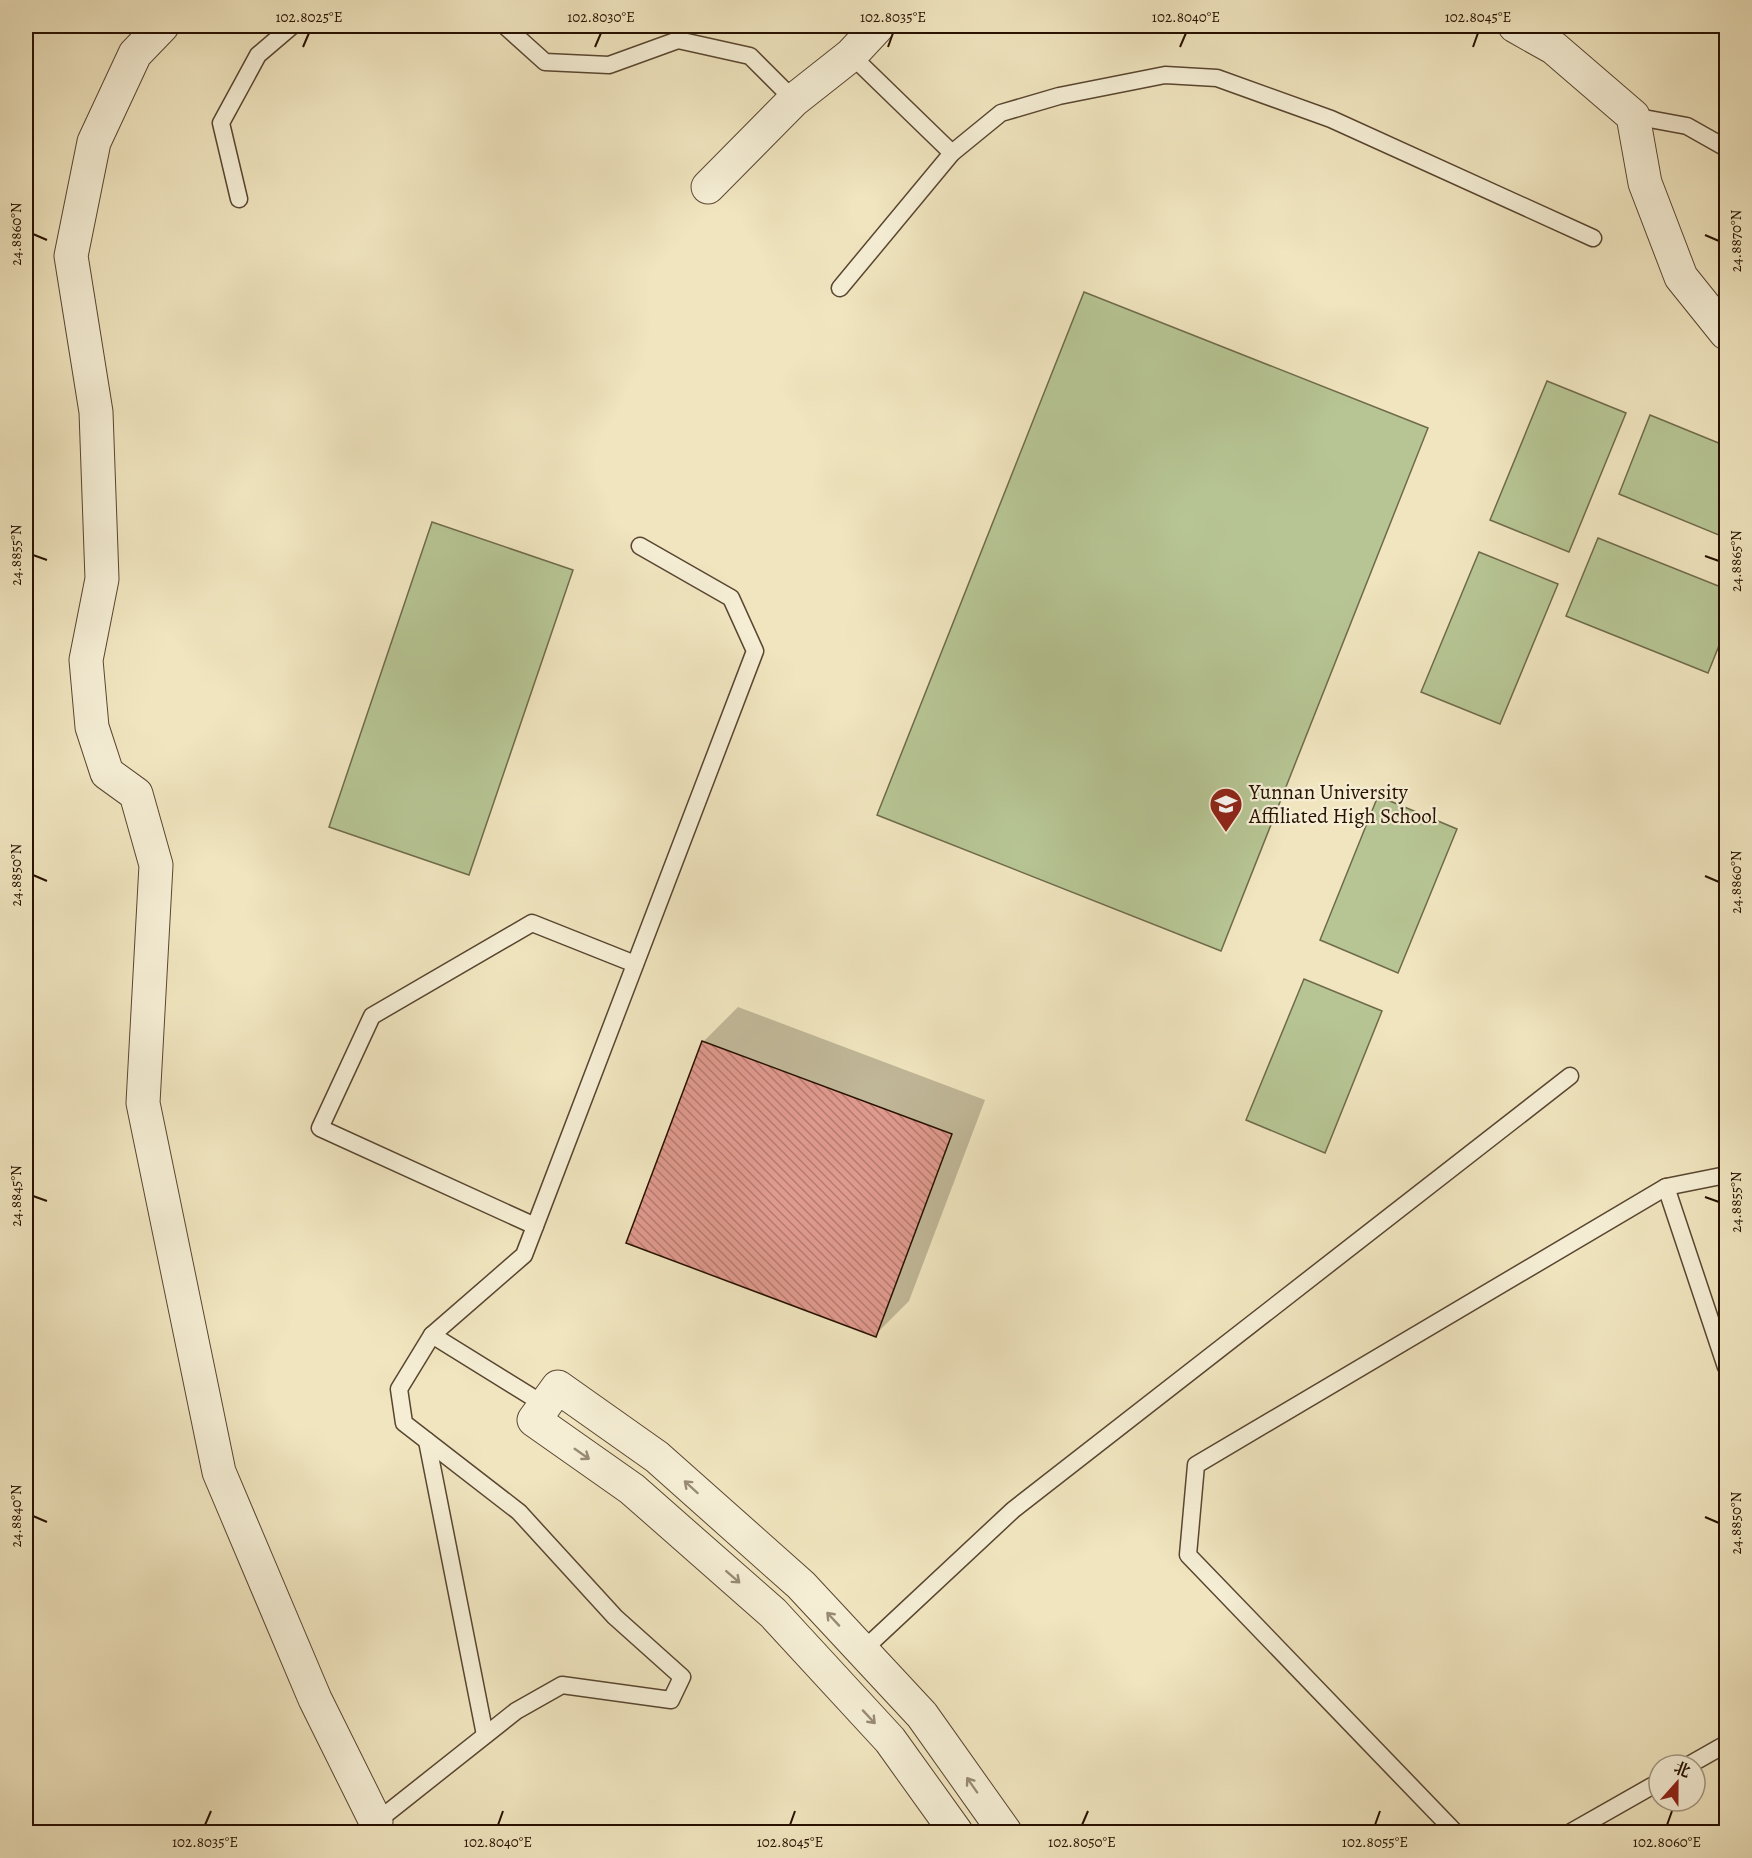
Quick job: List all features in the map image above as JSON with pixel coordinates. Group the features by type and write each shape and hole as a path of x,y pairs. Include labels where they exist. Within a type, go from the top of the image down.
{"street":[{"path":"162,26 135,54 94,142 71,256 96,412 102,579 86,660 92,727 107,773 136,794 156,865 143,1103 219,1472 315,1699 374,1827"},
{"path":"708,187 794,100 851,55 878,26"},
{"path":"1515,26 1554,48 1633,116 1645,183 1681,277 1726,333"},
{"path":"956,1833 890,1740 773,1613 632,1489 534,1420 558,1387 657,1457 801,1585 922,1714 1005,1833"}],"lane":[{"path":"238,198 221,123 258,55 292,26"},
{"path":"505,26 545,62 609,65 678,40 750,56 794,100"},
{"path":"851,55 952,153"},
{"path":"840,288 952,153 1001,113 1059,96 1165,75 1217,78 1331,118 1593,238"},
{"path":"1633,116 1686,126 1726,148"},
{"path":"374,1827 516,1711 562,1685 671,1700 682,1677 615,1617 519,1512 404,1423 399,1389 432,1335 524,1255 755,651 731,598 640,546"},
{"path":"535,1226 320,1128 372,1016 532,923 635,964"},
{"path":"862,1651 1013,1510 1570,1076"},
{"path":"1455,1833 1188,1555 1196,1464 1666,1187 1726,1175"},
{"path":"1666,1187 1726,1366"},
{"path":"432,1335 545,1405"},
{"path":"427,1441 486,1735"},
{"path":"1707,1755 1726,1744"},
{"path":"1571,1833 1647,1789"}],"green space":[{"path":"1084,292 1428,428 1221,951 877,815"},
{"path":"1547,381 1626,413 1569,552 1490,520"},
{"path":"1650,415 1726,446 1726,538 1619,494"},
{"path":"432,522 573,570 469,875 329,827"},
{"path":"1598,538 1726,589 1726,628 1708,673 1566,616"},
{"path":"1479,552 1558,584 1500,724 1421,692"},
{"path":"1378,796 1457,829 1398,973 1320,940"},
{"path":"1304,979 1382,1011 1325,1153 1246,1120"}],"building":[{"path":"702,1041 952,1134 876,1337 626,1243"}],"place":[{"name":"Yunnan University Affiliated High School","path":"1226,833"}]}
